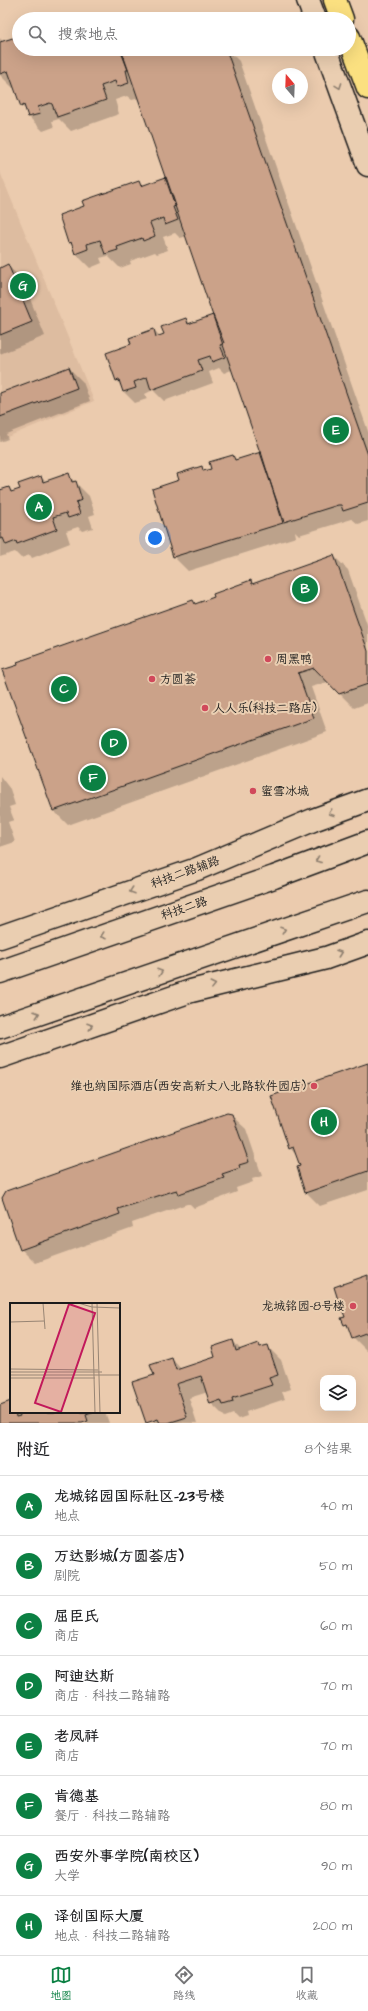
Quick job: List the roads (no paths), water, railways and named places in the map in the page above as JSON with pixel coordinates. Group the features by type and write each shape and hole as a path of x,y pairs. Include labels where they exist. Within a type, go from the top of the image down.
{"main road":[{"path":"308,0 312,12"},
{"path":"335,0 339,12"},
{"path":"329,56 368,165"},
{"path":"356,56 368,88"},
{"name":"科技二路辅路","path":"0,937 197,868 313,820 368,800"},
{"name":"科技二路","path":"0,972 274,877 368,842"},
{"path":"0,1027 368,901"},
{"path":"0,1057 191,991 326,958 368,944"}],"place":[{"name":"西安外事学院(南校区)","path":"23,286"},
{"name":"老凤祥","path":"336,430"},
{"name":"龙城铭园国际社区-23号楼","path":"39,507"},
{"name":"万达影城(方圆荟店)","path":"305,589"},
{"name":"周黑鸭","path":"268,659"},
{"name":"方圆荟","path":"152,679"},
{"name":"屈臣氏","path":"64,689"},
{"name":"人人乐(科技二路店)","path":"205,708"},
{"name":"阿迪达斯","path":"114,743"},
{"name":"肯德基","path":"93,778"},
{"name":"蜜雪冰城","path":"253,791"},
{"name":"维也纳国际酒店(西安高新丈八北路软件园店)","path":"314,1086"},
{"name":"译创国际大厦","path":"324,1122"},
{"name":"龙城铭园-8号楼","path":"353,1306"}]}
